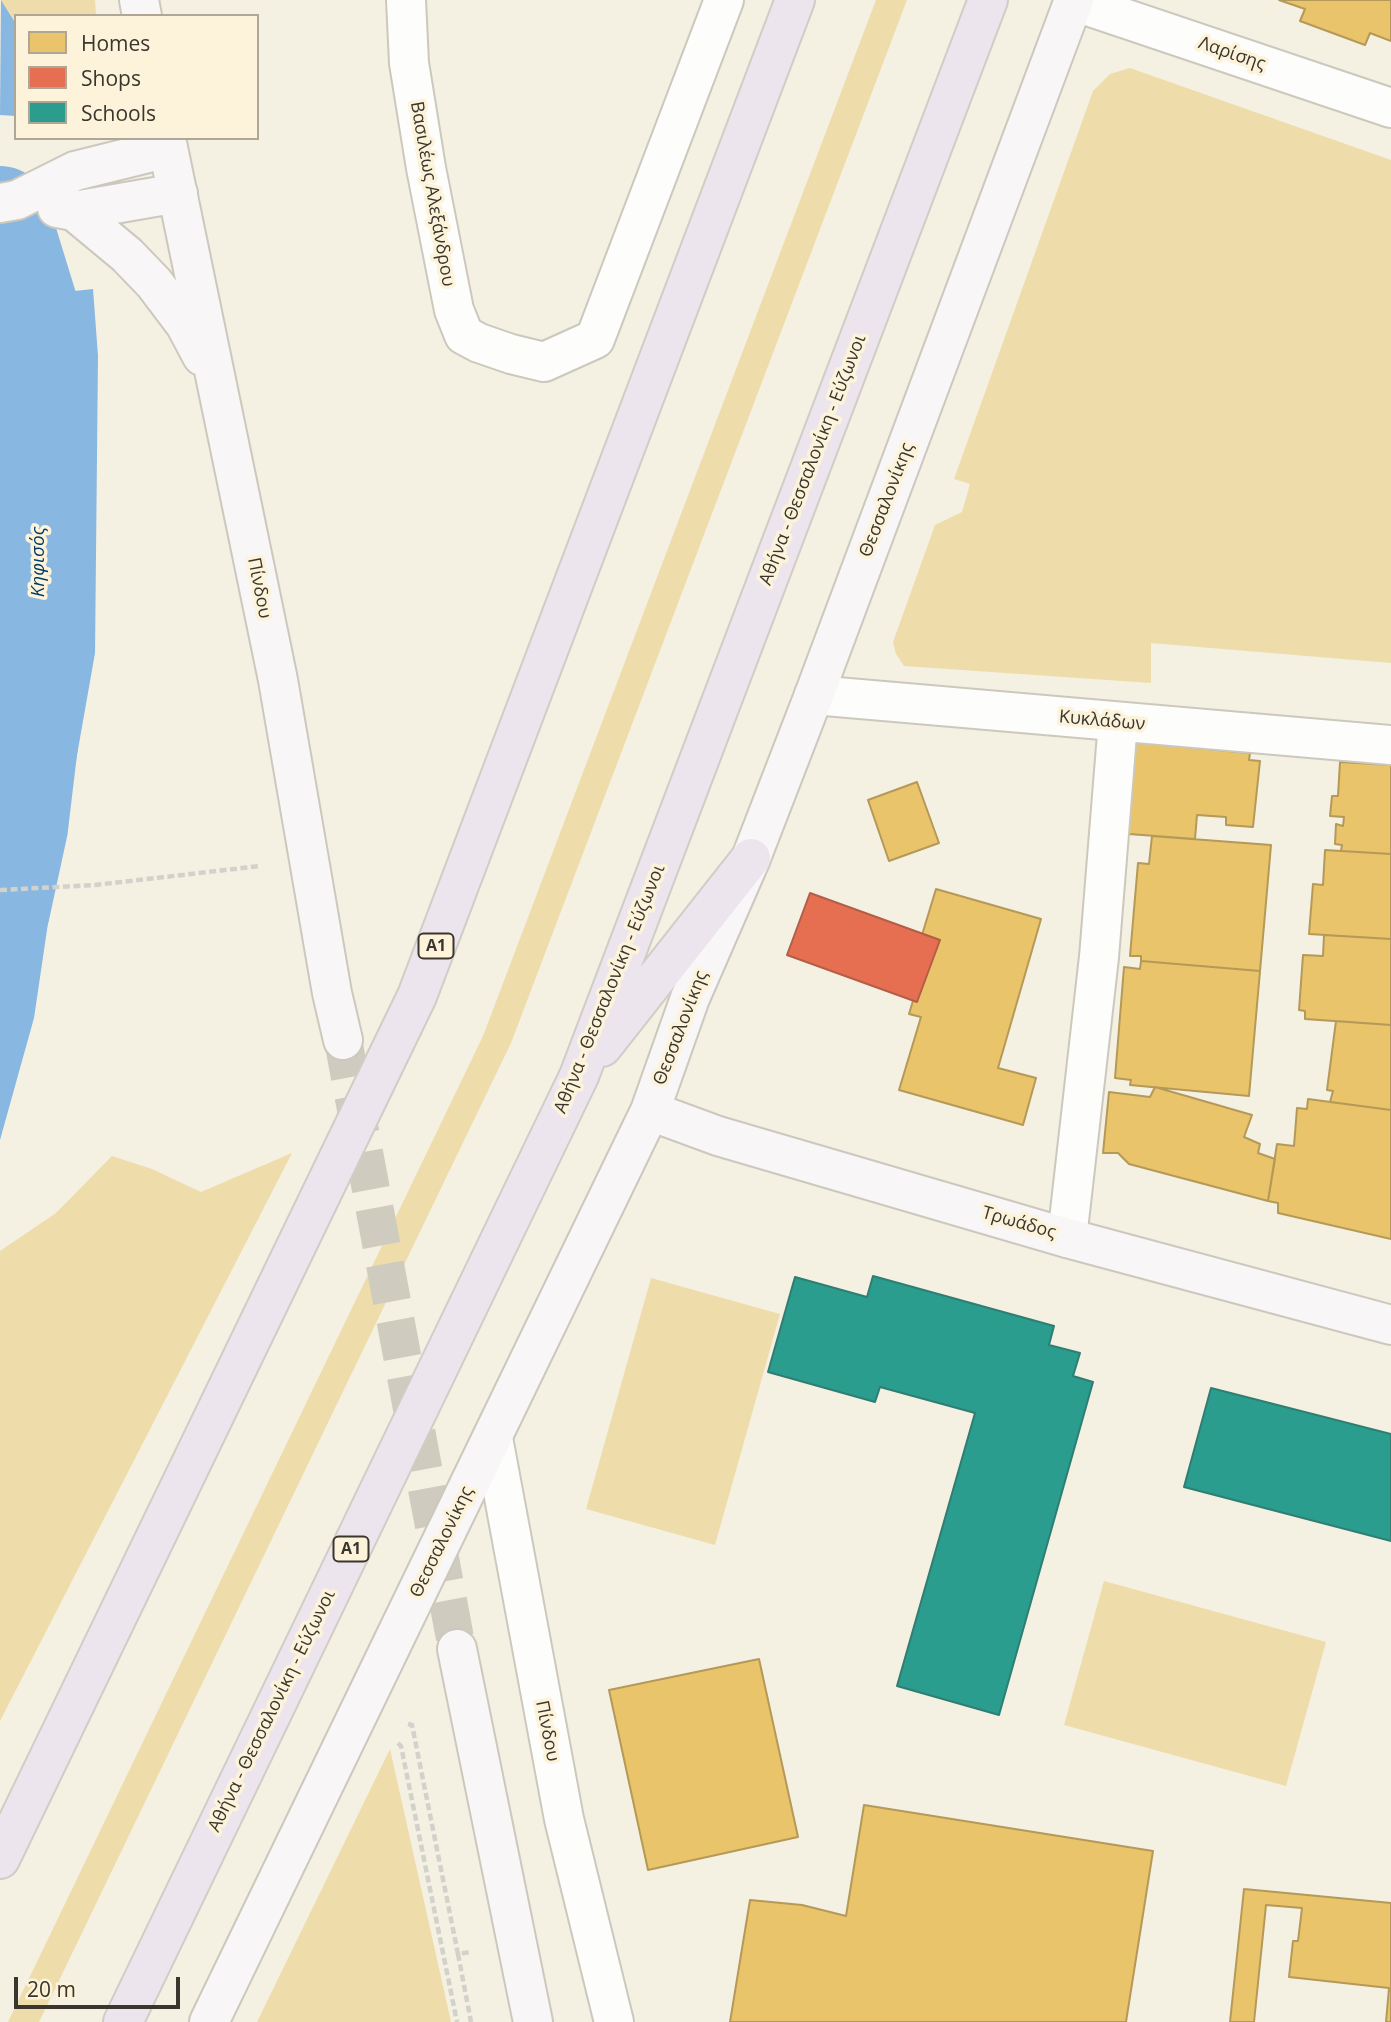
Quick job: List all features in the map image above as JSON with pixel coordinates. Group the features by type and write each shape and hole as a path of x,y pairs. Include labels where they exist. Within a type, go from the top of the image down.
{"highway":[{"name":"Α1","path":"0,1859 417,996 795,0"},
{"name":"Αθήνα - Θεσσαλονίκη - Εύζωνοι","path":"123,2022 579,1076 988,0"},
{"path":"579,1076 751,858"}],"street":[{"name":"Βασιλέως Αλεξάνδρου","path":"406,0 409,63 454,310 464,335 479,344 544,362 595,339 724,0"},
{"name":"Λαρίσης","path":"1073,0 1391,108"},
{"name":"Θεσσαλονίκης","path":"209,2022 650,1111 690,998 751,858 814,695 1073,0"},
{"path":"75,171 99,140"},
{"path":"8,202 75,171 167,143"},
{"name":"Πίνδου","path":"167,143 278,680 332,993 343,1040"},
{"path":"8,202 74,211 178,192"},
{"path":"74,211 127,255 154,283 185,324 219,385"},
{"name":"Κυκλάδων","path":"814,695 1391,745"},
{"path":"1067,1238 1099,957 1118,722"},
{"name":"Τρωάδος","path":"650,1111 718,1136 1067,1238 1391,1325"},
{"name":"Πίνδου","path":"493,1438 564,1819 614,2022"},
{"path":"457,1649 533,2022"}],"path":[{"path":"0,890 95,885 309,861"},
{"path":"367,1697 401,1746 457,2022"},
{"path":"412,1725 453,1923"},
{"path":"458,1954 471,2022"}],"shaded area":[{"path":"1,0 95,0 96,14 14,14 14,21"},
{"path":"876,0 907,0 511,1043 39,2022 8,2022 483,1036"},
{"path":"1130,68 1391,160 1391,663 1151,643 1151,683 904,666 896,654 893,642 935,525 962,512 970,484 954,479 1093,91 1110,74"},
{"path":"292,1153 0,1721 0,1251 56,1213 112,1156 152,1169 201,1192"},
{"path":"651,1278 780,1314 715,1545 586,1509"},
{"path":"1104,1581 1326,1642 1286,1786 1064,1725"},
{"path":"390,1749 451,2022 257,2022"}],"water":[{"path":"1,0 14,21 14,116 0,115"},
{"path":"93,289 98,356 95,653 62,840 0,837 0,299"},
{"path":"0,895 52,896 34,1018 0,1140"}],"building: Homes":[{"path":"1279,0 1391,0 1391,41 1370,33 1365,45 1300,21 1305,9"},
{"path":"1130,742 1250,753 1249,760 1260,761 1253,827 1226,825 1226,817 1197,815 1195,839 1129,834 1129,824 1123,823"},
{"path":"1340,762 1391,765 1391,854 1341,851 1342,845 1335,844 1336,824 1343,826 1344,817 1330,816 1332,796 1338,796"},
{"path":"917,782 939,843 889,861 868,800"},
{"path":"1152,836 1271,845 1260,971 1141,961 1141,956 1130,956 1138,863 1149,864"},
{"path":"1325,850 1391,854 1391,939 1309,934 1313,884 1323,885"},
{"path":"936,889 1041,919 998,1068 1036,1078 1023,1125 899,1090 921,1017 909,1014 932,938 922,935"},
{"path":"1324,935 1391,939 1391,1025 1305,1019 1305,1011 1299,1010 1303,955 1323,956"},
{"path":"1141,961 1260,971 1249,1096 1130,1085 1131,1080 1115,1078 1124,967 1140,969"},
{"path":"1336,1021 1391,1025 1391,1110 1330,1102 1333,1091 1327,1090"},
{"path":"1155,1087 1252,1115 1244,1137 1260,1144 1258,1153 1275,1159 1268,1201 1129,1164 1118,1153 1103,1153 1109,1092 1150,1097"},
{"path":"1308,1099 1391,1110 1391,1239 1278,1213 1278,1203 1268,1201 1277,1144 1294,1146 1297,1108 1307,1109"},
{"path":"759,1659 798,1837 648,1870 609,1690"},
{"path":"864,1805 1153,1851 1126,2022 730,2022 750,1900 802,1905 846,1916"},
{"path":"1244,1889 1391,1903 1391,2022 1386,2022 1389,1988 1289,1977 1293,1941 1298,1941 1302,1908 1266,1905 1254,2022 1230,2022"}],"building: Shops":[{"path":"810,893 940,940 917,1002 787,955"}],"building: Schools":[{"path":"873,1276 1054,1326 1049,1345 1080,1353 1073,1376 1093,1382 999,1715 897,1686 975,1413 880,1387 875,1402 768,1372 795,1277 867,1297"},
{"path":"1211,1388 1391,1434 1391,1541 1184,1487"}],"waterway":[{"name":"Κηφισός","path":"0,216 29,310 39,395 39,435"},
{"name":"Κηφισός","path":"0,910 18,827 33,701"}],"tunnel":[{"path":"343,1040 457,1649"}]}
